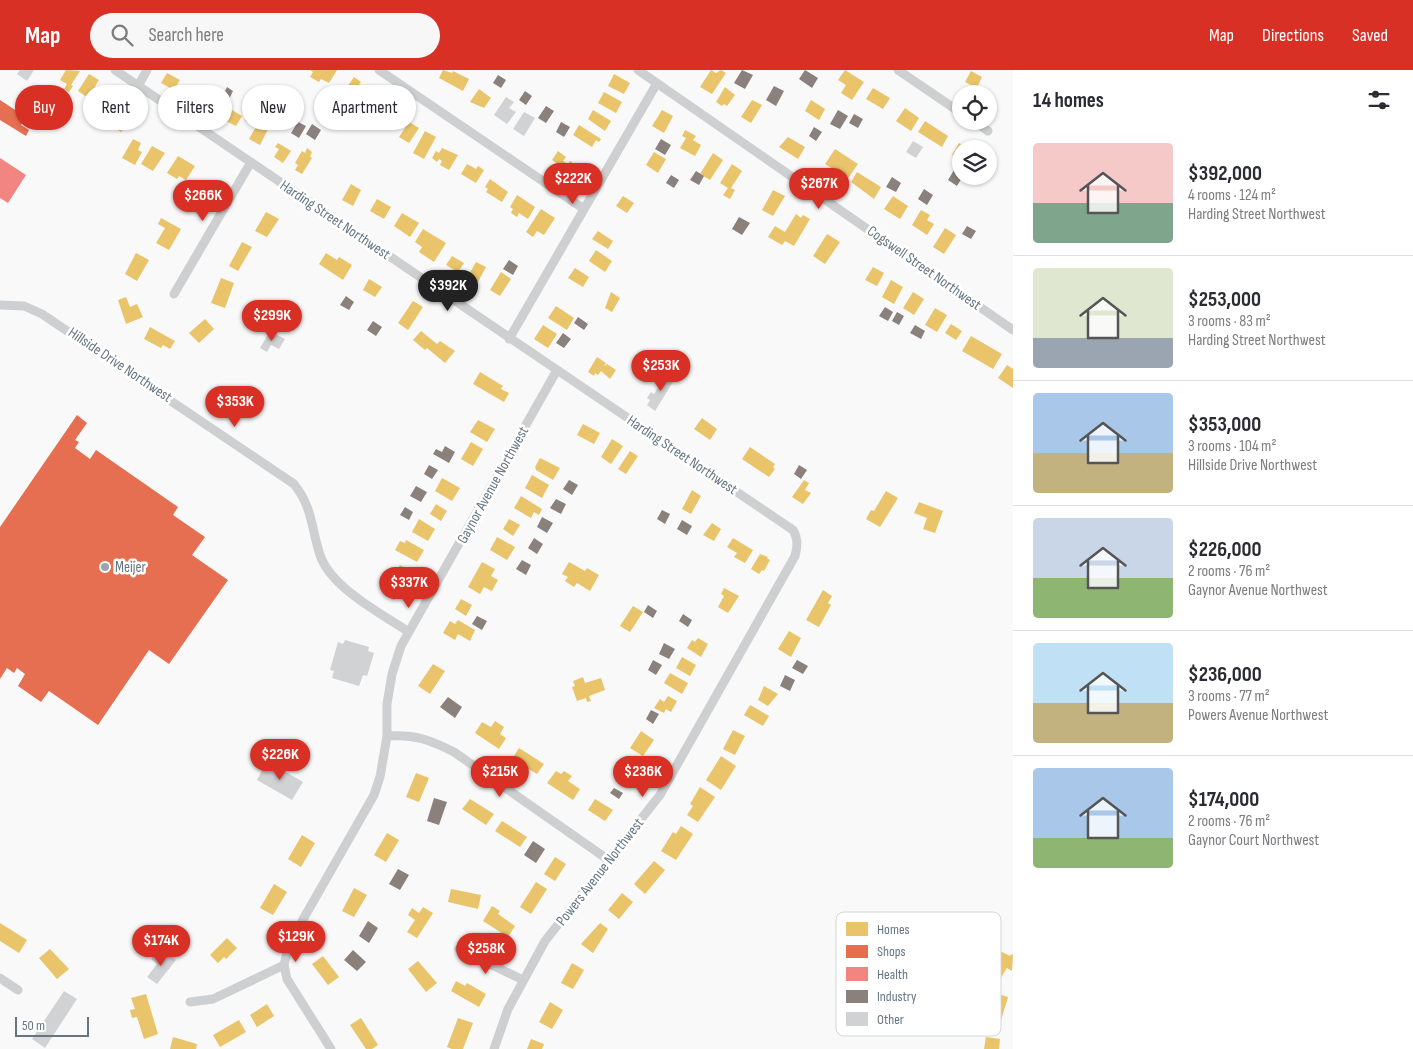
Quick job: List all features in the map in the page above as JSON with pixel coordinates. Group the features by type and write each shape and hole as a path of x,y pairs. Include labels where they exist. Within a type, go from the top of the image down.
{"street":[{"name":"Harding Street Northwest","path":"115,70 137,85"},
{"path":"139,85 147,70"},
{"path":"379,70 584,209"},
{"name":"Cogswell Street Northwest","path":"638,70 1013,330"},
{"path":"898,70 952,107"},
{"path":"510,339 657,82"},
{"name":"Harding Street Northwest","path":"148,93 793,530 797,541"},
{"path":"174,294 251,162"},
{"name":"Hillside Drive Northwest","path":"0,305 24,306 42,314 294,484 304,496 310,512 319,554 325,567 348,590 410,632"},
{"name":"Gaynor Avenue Northwest","path":"284,965 289,944 374,795 380,777 387,736 386,704 392,674 401,646 557,370"},
{"name":"Powers Avenue Northwest","path":"494,1049 508,1010 545,941 610,861 660,795 795,556 797,541"},
{"path":"387,736 410,734 434,742 454,752 610,861"},
{"path":"459,949 523,980"},
{"path":"190,1002 213,999 284,965 287,979 331,1049"},
{"path":"0,978 18,990"}],"building: Homes":[{"path":"66,70 80,71 71,85 66,85 60,80"},
{"path":"310,70 337,70 329,83 321,79 319,82 310,77 313,72"},
{"path":"443,70 452,73 453,71 469,79 463,91 439,78"},
{"path":"711,70 716,73 721,70 726,73 712,94 700,87"},
{"path":"845,70 864,82 852,100 841,93 846,85 838,80"},
{"path":"971,71 982,77 978,85 971,85 965,82"},
{"path":"167,73 180,80 177,85 165,85 161,83"},
{"path":"89,74 99,80 96,85 83,85 83,94 78,91"},
{"path":"614,74 630,83 624,94 608,86"},
{"path":"354,77 361,82 359,84 361,85 348,85"},
{"path":"725,87 735,95 727,106 724,104 722,106 716,102"},
{"path":"873,88 890,98 883,109 866,99"},
{"path":"479,89 491,98 484,108 470,102"},
{"path":"604,92 622,102 616,113 598,103"},
{"path":"752,100 762,105 751,123 741,117"},
{"path":"811,100 825,109 819,120 805,111"},
{"path":"905,108 919,118 911,131 896,121"},
{"path":"232,110 242,116 236,126 232,124"},
{"path":"593,110 611,121 605,131 588,119"},
{"path":"662,110 673,116 664,133 652,126"},
{"path":"925,121 948,136 942,147 918,132"},
{"path":"579,125 601,139 599,142 596,140 592,147 573,135"},
{"path":"416,126 419,128 409,143 399,137 404,130 416,130"},
{"path":"254,130 268,130 260,145 249,139"},
{"path":"685,130 696,136 693,140 701,145 695,156 680,148 686,138 682,136"},
{"path":"425,131 436,137 424,159 413,153"},
{"path":"788,137 805,147 798,159 779,147"},
{"path":"133,139 141,143 138,150 142,152 135,165 122,158"},
{"path":"278,143 291,151 283,163 274,157 279,149 275,147"},
{"path":"152,146 165,153 153,171 141,164"},
{"path":"307,148 312,152 310,157 312,158 302,174 295,170 298,165 295,163 302,151 305,153"},
{"path":"442,148 458,155 449,170 440,165 442,161 439,159 437,162 432,158 436,151 439,153"},
{"path":"835,149 858,164 846,181 836,175 838,172 825,164"},
{"path":"558,151 566,157 563,161 568,164 570,161 582,170 573,183 562,173 565,169 552,160"},
{"path":"654,152 666,159 658,173 646,165"},
{"path":"713,153 723,160 710,180 700,174"},
{"path":"178,156 195,166 186,180 179,176 177,179 167,173"},
{"path":"467,164 476,169 478,166 484,170 476,183 461,174"},
{"path":"732,164 742,171 731,188 735,190 730,199 723,195 728,188 720,183"},
{"path":"857,172 881,187 874,199 851,182"},
{"path":"490,179 508,192 502,202 486,192 488,189 485,187"},
{"path":"351,184 361,190 353,206 342,200"},
{"path":"773,190 785,196 773,216 762,210"},
{"path":"517,195 535,207 528,219 519,213 517,217 511,213 513,209 510,207"},
{"path":"623,196 634,203 627,213 616,206"},
{"path":"893,196 908,206 900,219 884,209"},
{"path":"377,199 391,207 384,219 370,211"},
{"path":"541,209 555,218 544,235 537,231 533,237 526,232"},
{"path":"921,210 930,215 927,220 934,224 927,235 912,225"},
{"path":"266,212 279,219 267,237 255,231"},
{"path":"402,213 419,223 410,237 394,226"},
{"path":"796,214 801,218 803,215 810,219 794,246 785,241 782,245 768,237 775,226 785,232"},
{"path":"161,218 181,229 169,250 156,243 165,228 158,224"},
{"path":"945,228 956,235 944,254 933,247"},
{"path":"423,229 446,243 434,262 419,252 422,247 415,242"},
{"path":"598,231 613,241 608,249 592,239"},
{"path":"827,234 840,242 825,264 813,256"},
{"path":"242,242 252,247 238,271 229,266"},
{"path":"596,250 612,261 605,272 589,261"},
{"path":"136,253 149,260 137,281 125,274"},
{"path":"326,253 337,260 339,257 352,265 343,280 319,264"},
{"path":"452,256 464,263 458,272 446,265"},
{"path":"476,262 486,267 478,282 468,276"},
{"path":"873,267 884,273 877,286 865,280"},
{"path":"575,268 589,277 583,287 568,278"},
{"path":"501,272 511,279 500,296 490,290"},
{"path":"221,278 234,283 225,308 211,303"},
{"path":"369,279 382,287 375,297 363,290"},
{"path":"891,280 903,287 894,304 882,297"},
{"path":"611,292 620,298 612,312 605,308"},
{"path":"913,292 924,299 914,315 903,308"},
{"path":"126,297 130,307 137,304 143,317 126,324 118,300"},
{"path":"413,301 423,307 408,330 398,323"},
{"path":"556,306 574,318 567,330 548,318"},
{"path":"935,308 947,315 937,332 925,325"},
{"path":"205,319 214,329 199,343 189,333"},
{"path":"951,324 962,331 956,340 945,333"},
{"path":"543,325 557,334 548,348 534,339"},
{"path":"150,327 175,341 170,349 163,345 161,348 144,339"},
{"path":"421,331 437,344 440,341 455,351 445,363 427,348 425,350 413,340"},
{"path":"971,336 1002,354 993,369 962,351"},
{"path":"597,357 606,363 604,366 607,364 616,370 610,379 601,371 598,375 595,373 594,376 588,372"},
{"path":"1007,365 1013,369 1013,388 998,378"},
{"path":"480,372 503,386 501,389 509,393 504,402 473,384"},
{"path":"702,418 717,429 710,440 694,429"},
{"path":"478,420 495,429 487,442 470,432"},
{"path":"583,424 600,433 594,444 577,435"},
{"path":"612,439 623,446 611,464 601,457"},
{"path":"471,442 483,449 473,466 461,459"},
{"path":"750,447 775,464 773,467 775,469 769,477 742,459"},
{"path":"630,451 638,456 626,474 618,469"},
{"path":"540,458 560,468 553,480 536,470 535,467"},
{"path":"532,475 549,485 542,498 525,488"},
{"path":"442,478 460,488 452,501 435,491"},
{"path":"804,480 809,483 805,490 811,493 803,504 792,497"},
{"path":"692,490 701,496 691,514 682,509"},
{"path":"886,491 898,498 880,527 866,519 871,510 874,511"},
{"path":"521,496 542,509 539,515 534,512 531,518 514,508"},
{"path":"919,502 943,511 935,533 923,529 927,518 914,513"},
{"path":"436,504 447,511 441,521 430,514"},
{"path":"419,519 435,529 428,541 412,532"},
{"path":"509,519 520,525 513,536 503,529"},
{"path":"712,523 721,529 714,541 703,535"},
{"path":"497,537 515,547 507,560 490,550"},
{"path":"733,538 753,550 745,563 734,557 737,553 727,547"},
{"path":"406,540 424,550 417,562 395,550 400,541 405,543"},
{"path":"760,554 768,557 770,560 764,571 762,570 759,574 751,569"},
{"path":"482,562 495,569 491,576 498,580 492,591 484,587 480,594 468,587"},
{"path":"569,562 585,571 587,568 599,575 590,591 577,583 574,587 565,581 568,577 562,574"},
{"path":"400,565 411,571 394,600 383,593"},
{"path":"724,588 739,596 728,613 718,607 724,596 721,594"},
{"path":"823,590 832,596 828,603 831,605 819,627 806,620"},
{"path":"461,599 472,605 466,616 455,609"},
{"path":"633,606 643,612 630,632 620,626"},
{"path":"458,620 475,630 470,641 458,634 455,640 443,633 450,621 455,624"},
{"path":"789,631 801,638 791,657 778,649"},
{"path":"698,638 708,644 701,657 687,648 692,640 695,642"},
{"path":"682,657 696,665 690,676 676,668"},
{"path":"433,664 445,671 430,694 418,686"},
{"path":"670,673 688,683 682,694 664,683"},
{"path":"583,677 585,683 601,678 605,690 589,696 591,701 587,702 586,698 577,701 572,687 575,686 573,681"},
{"path":"764,686 778,694 768,706 758,700"},
{"path":"668,696 677,701 671,712 666,709 664,713 654,708 660,699 664,702"},
{"path":"750,705 769,716 763,726 744,715"},
{"path":"495,721 504,727 500,734 506,738 499,749 475,733 482,722 491,727"},
{"path":"733,730 745,736 735,755 723,749"},
{"path":"641,731 654,740 643,756 630,748"},
{"path":"519,748 544,764 537,774 512,759"},
{"path":"721,756 736,766 721,790 706,780"},
{"path":"556,771 561,774 564,771 572,776 568,781 580,789 573,800 547,783"},
{"path":"416,773 429,778 419,802 406,797"},
{"path":"700,787 715,797 698,822 687,815 693,806 690,804"},
{"path":"470,799 494,814 486,825 462,809"},
{"path":"595,799 613,810 605,821 588,810"},
{"path":"502,821 527,837 520,847 495,831"},
{"path":"681,826 693,834 676,860 661,851 673,832 676,834"},
{"path":"387,833 399,840 386,862 374,855"},
{"path":"302,835 315,843 301,867 288,859"},
{"path":"555,857 566,864 555,881 544,874"},
{"path":"654,861 665,870 645,894 634,884"},
{"path":"536,882 547,889 531,914 520,907"},
{"path":"274,884 287,892 273,915 260,908"},
{"path":"354,888 367,895 354,917 342,911"},
{"path":"451,889 481,895 478,909 448,902"},
{"path":"622,893 633,902 619,919 608,910"},
{"path":"492,906 500,911 498,914 515,926 508,937 483,921"},
{"path":"423,907 433,913 417,938 407,932 415,920 408,915 412,908 419,913"},
{"path":"0,923 27,940 19,953 0,941"},
{"path":"600,923 608,929 593,953 581,944"},
{"path":"227,938 237,948 226,959 224,957 218,963 210,955"},
{"path":"50,949 69,969 57,979 39,958"},
{"path":"1001,952 1010,956 1011,954 1013,955 1012,971 1007,968 1001,977"},
{"path":"323,956 339,977 328,985 312,964"},
{"path":"418,961 437,983 426,992 408,969"},
{"path":"572,963 584,970 573,989 561,983"},
{"path":"456,981 465,986 467,983 486,994 479,1007 451,991"},
{"path":"146,994 158,1034 144,1039 137,1017 132,1018 130,1010 135,1009 131,998"},
{"path":"1001,995 1008,997 1001,1020"},
{"path":"550,1002 563,1010 552,1029 539,1022"},
{"path":"267,1004 274,1016 257,1027 250,1015"},
{"path":"361,1018 378,1045 372,1049 366,1049 350,1025"},
{"path":"458,1018 473,1023 463,1049 452,1049 447,1047"},
{"path":"239,1020 246,1032 220,1047 213,1035"},
{"path":"173,1037 197,1044 196,1049 170,1049"},
{"path":"986,1037 1000,1039 999,1049 984,1049"},
{"path":"531,1039 544,1044 542,1049 527,1049"}],"building: Shops":[{"path":"0,100 15,110 15,129 0,120"},
{"path":"16,130 29,130 26,136"},
{"name":"Meijer","path":"77,415 87,423 75,440 79,442 75,448 90,459 96,450 178,507 173,515 205,537 192,555 228,580 169,664 149,650 98,725 49,691 41,702 18,686 25,674 17,668 14,673 7,668 0,679 0,527"}],"building: Health":[{"path":"0,158 26,175 8,203 0,198"}],"building: Industry":[{"path":"742,70 753,75 745,89 734,83"},
{"path":"805,70 818,78 812,88 799,79"},
{"path":"498,75 506,80 501,88 493,83"},
{"path":"774,86 784,91 776,106 766,100"},
{"path":"525,91 532,96 526,105 519,100"},
{"path":"546,106 554,111 546,123 538,118"},
{"path":"838,110 848,116 840,129 830,124"},
{"path":"854,114 863,119 858,128 849,123"},
{"path":"561,122 570,127 564,137 556,132"},
{"path":"312,124 314,130 321,130 315,140 306,134"},
{"path":"814,127 822,132 816,141 809,136"},
{"path":"293,130 304,130 299,138 291,133"},
{"path":"661,139 671,145 665,155 655,149"},
{"path":"696,171 704,176 699,185 690,180"},
{"path":"952,173 952,183 948,180"},
{"path":"671,175 679,180 674,188 666,183"},
{"path":"892,177 901,183 896,192 886,187"},
{"path":"924,189 933,195 927,205 918,199"},
{"path":"739,217 750,223 742,235 732,229"},
{"path":"967,226 976,231 971,239 962,234"},
{"path":"509,260 518,266 513,275 503,269"},
{"path":"346,296 354,302 349,310 340,305"},
{"path":"885,307 893,312 888,321 879,316"},
{"path":"897,312 904,316 899,325 892,321"},
{"path":"578,317 588,324 584,330 574,323"},
{"path":"373,321 382,327 376,336 367,330"},
{"path":"915,325 925,331 921,339 910,333"},
{"path":"563,333 571,339 564,348 556,343"},
{"path":"445,446 455,452 449,463 433,454 436,449 442,452"},
{"path":"429,465 438,470 432,479 424,474"},
{"path":"799,465 807,470 801,479 794,474"},
{"path":"569,480 578,485 572,495 563,489"},
{"path":"416,486 427,492 421,502 410,496"},
{"path":"556,499 566,504 561,514 550,508"},
{"path":"405,507 413,512 409,520 400,515"},
{"path":"662,510 670,514 665,524 657,519"},
{"path":"542,517 553,523 547,533 537,527"},
{"path":"682,520 692,526 687,535 677,529"},
{"path":"534,538 543,544 537,554 528,548"},
{"path":"522,560 531,565 526,575 516,569"},
{"path":"648,605 657,611 653,618 644,612"},
{"path":"683,614 692,620 688,627 679,621"},
{"path":"477,616 487,621 482,630 472,624"},
{"path":"664,643 675,649 669,659 659,654"},
{"path":"653,660 662,665 656,675 648,670"},
{"path":"797,660 808,666 803,674 792,668"},
{"path":"785,675 795,680 790,691 780,686"},
{"path":"448,697 462,707 455,718 440,707"},
{"path":"651,710 659,714 653,724 646,719"},
{"path":"614,788 623,793 619,799 610,793"},
{"path":"434,798 447,802 439,825 427,821"},
{"path":"533,841 545,849 536,863 524,855"},
{"path":"398,869 409,875 400,890 389,884"},
{"path":"368,921 378,928 369,943 359,936"},
{"path":"353,950 366,962 357,971 344,960"}],"building: Other":[{"path":"20,70 34,70 27,81 17,74"},
{"path":"506,97 514,102 509,108 516,112 507,124 494,115"},
{"path":"524,112 535,118 524,136 513,129"},
{"path":"913,141 923,147 916,158 906,152"},
{"path":"270,331 285,339 279,349 271,345 267,352 260,348"},
{"path":"668,372 676,377 655,411 647,405 650,400 647,398 651,392 654,394"},
{"path":"345,640 369,647 368,651 374,653 367,676 363,675 359,686 332,678 334,671 330,670 338,642 343,644"},
{"path":"267,761 303,782 292,800 257,780"},
{"path":"157,952 163,956 166,952 176,960 157,984 147,977 157,964 151,959"},
{"path":"64,991 77,999 45,1048 32,1039"}],"place":[{"name":"Meijer","path":"105,567"}]}
